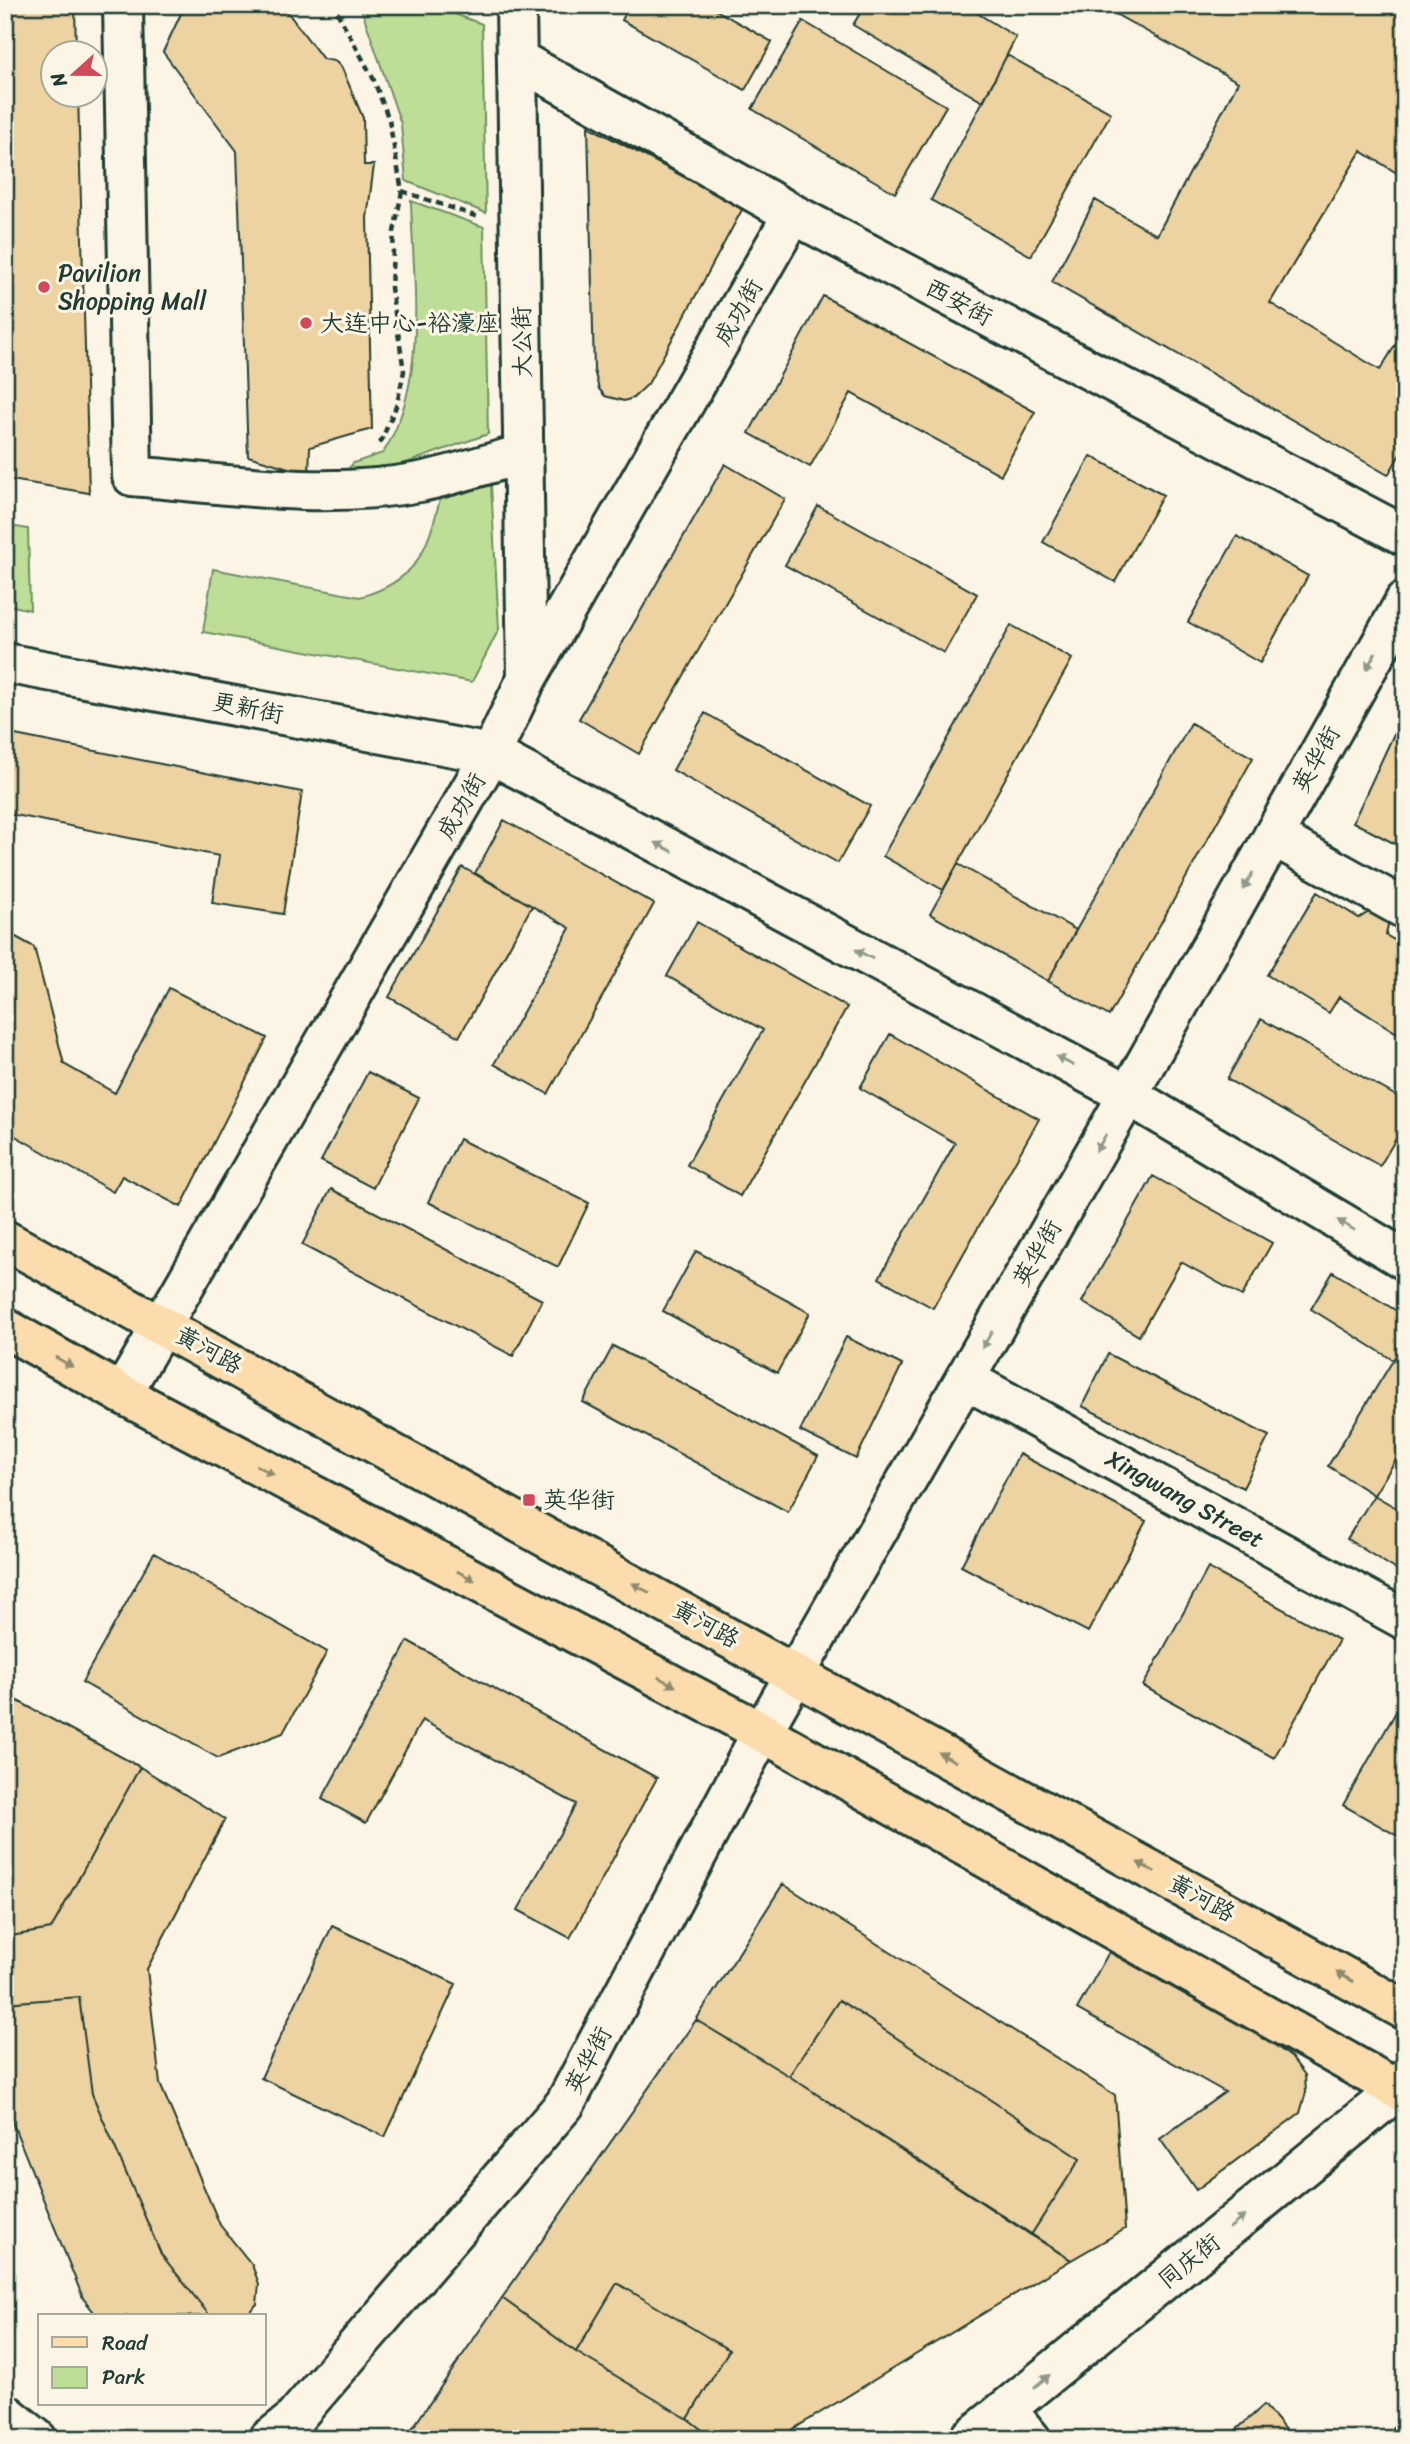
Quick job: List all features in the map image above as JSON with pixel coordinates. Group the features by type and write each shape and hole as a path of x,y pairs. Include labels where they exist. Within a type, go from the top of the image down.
{"main road":[{"name":"黄河路","path":"5,1240 163,1324 1405,2010"},
{"path":"5,1328 122,1394 762,1732 1403,2087"}],"street":[{"path":"123,5 132,476 258,487 378,487 419,482 523,454"},
{"name":"大公街","path":"516,5 527,678"},
{"name":"西安街","path":"517,59 793,215 1405,536"},
{"name":"成功街","path":"122,1394 491,754 527,678 793,215"},
{"name":"英华街","path":"269,2439 292,2421 565,2104 762,1732 1128,1096 1405,601"},
{"name":"更新街","path":"5,663 491,754 1128,1096 1405,1260"},
{"path":"1273,836 1405,909"},
{"name":"Xingwang Street","path":"965,1379 1405,1620"},
{"name":"同庆街","path":"969,2439 1403,2087"},
{"path":"1007,2410 1031,2439"},
{"path":"5,2413 37,2439"}],"path":[{"path":"337,12 373,78 390,120 402,191 394,232 391,288 404,371 397,404 378,448"},
{"path":"402,191 492,224"}],"green space":[{"path":"360,5 430,5 482,24 486,213 406,181 401,124"},
{"path":"411,201 484,227 488,434 358,480 346,472 353,463 383,453 397,425 407,395 415,331"},
{"path":"491,485 499,629 472,682 203,632 213,569 360,597 394,582 416,562 430,534 440,499"},
{"path":"5,525 28,529 30,610 5,604"}],"building":[{"name":"Pavilion Shopping Mall","path":"5,5 75,5 76,38 38,38 38,108 78,108 89,493 5,479"},
{"name":"大连中心-裕濠座","path":"185,5 282,5 323,59 335,61 342,68 363,118 364,165 374,165 367,218 372,429 310,447 309,474 248,456 237,151 163,52"},
{"path":"630,5 707,5 772,42 745,90 622,20"},
{"path":"865,5 964,5 1016,37 983,102 853,25"},
{"path":"1099,5 1405,5 1405,178 1361,151 1270,303 1380,370 1405,329 1405,446 1388,475 1052,282 1095,200 1157,235 1238,82"},
{"path":"803,21 946,106 895,193 752,109"},
{"path":"1007,55 1111,113 1031,256 931,200"},
{"path":"588,126 743,208 648,384 633,398 624,401 605,396 599,389 594,370"},
{"path":"823,296 1035,412 1001,475 851,393 810,467 749,433"},
{"path":"1091,456 1163,495 1115,582 1043,542"},
{"path":"725,464 785,499 639,754 579,719"},
{"path":"818,506 977,594 944,653 785,565"},
{"path":"1237,536 1308,576 1260,663 1188,622"},
{"path":"1011,625 1072,659 943,890 883,856"},
{"path":"1405,710 1405,849 1353,822"},
{"path":"705,713 870,806 838,863 673,770"},
{"path":"1191,723 1253,758 1109,1016 1048,981"},
{"path":"5,733 302,792 283,914 212,903 219,856 5,813"},
{"path":"504,820 654,904 548,1094 494,1064 570,928 475,873"},
{"path":"958,864 1076,930 1048,981 930,914"},
{"path":"462,867 532,906 459,1037 389,997"},
{"path":"1317,892 1359,918 1369,912 1381,914 1388,925 1386,935 1405,947 1405,1038 1339,997 1329,1013 1267,975"},
{"path":"697,922 847,1007 740,1196 687,1165 763,1030 667,976"},
{"path":"5,931 34,947 64,1064 115,1093 169,988 267,1038 181,1207 122,1176 113,1192 5,1130"},
{"path":"1261,1019 1405,1101 1405,1123 1380,1166 1227,1079"},
{"path":"890,1034 1039,1119 933,1308 879,1278 955,1143 860,1088"},
{"path":"368,1072 419,1098 373,1188 321,1161"},
{"path":"459,1139 589,1203 558,1267 428,1202"},
{"path":"1153,1176 1272,1243 1242,1296 1181,1262 1139,1336 1082,1302"},
{"path":"331,1189 542,1300 513,1356 302,1245"},
{"path":"696,1251 810,1313 777,1373 663,1311"},
{"path":"1333,1272 1405,1316 1405,1341 1393,1360 1311,1309"},
{"path":"846,1337 902,1365 856,1459 800,1431"},
{"path":"1405,1341 1405,1445 1374,1495 1328,1466"},
{"path":"613,1346 818,1456 788,1512 583,1402"},
{"path":"1108,1354 1269,1436 1243,1488 1082,1406"},
{"path":"1019,1454 1146,1521 1088,1632 961,1566"},
{"path":"1374,1495 1405,1513 1405,1575 1347,1539"},
{"path":"154,1553 327,1652 283,1733 218,1758 82,1682"},
{"path":"1208,1568 1339,1640 1274,1758 1143,1686"},
{"path":"408,1641 657,1778 570,1938 518,1910 576,1804 422,1720 366,1823 322,1799"},
{"path":"5,1694 140,1767 51,1929 5,1937"},
{"path":"1405,1696 1405,1840 1343,1805"},
{"path":"140,1767 225,1819 147,1969 160,2084 220,2225 252,2265 259,2284 257,2304 247,2314 208,2314 161,2254 92,2094 79,1997 5,2003 5,1937 51,1929"},
{"path":"783,1884 1115,2095 1125,2229 1071,2260 1031,2235 1080,2159 839,2000 789,2076 696,2020"},
{"path":"332,1926 456,1984 385,2137 261,2078"},
{"path":"1109,1952 1272,2043 1291,2057 1305,2075 1306,2092 1300,2113 1196,2190 1160,2139 1225,2092 1077,2009"},
{"path":"79,1997 92,2094 161,2254 208,2314 95,2314 83,2298 9,2114 5,2093 5,2003"},
{"path":"839,2000 1080,2159 1031,2235 789,2076"},
{"path":"696,2020 789,2076 1071,2260 777,2439 714,2439 688,2419 729,2350 617,2283 576,2352 502,2298"},
{"path":"617,2283 729,2350 688,2419 576,2352"},
{"path":"502,2298 576,2352 688,2419 714,2439 405,2439"},
{"path":"1264,2405 1293,2439 1226,2439"},
{"path":"1405,2417 1405,2439 1401,2439 1392,2428"}],"place":[{"name":"Pavilion Shopping Mall","path":"44,287"},
{"name":"大连中心-裕濠座","path":"306,323"},
{"name":"英华街","path":"529,1500"}]}
